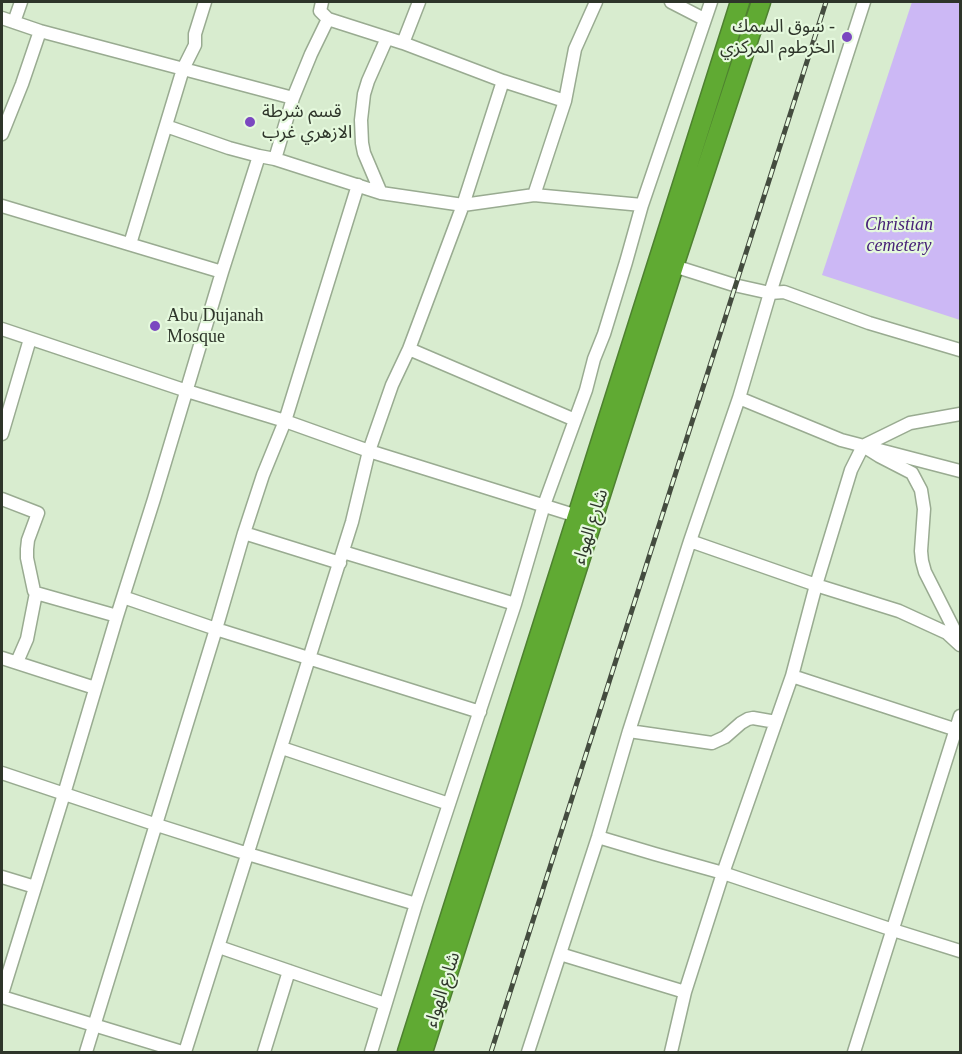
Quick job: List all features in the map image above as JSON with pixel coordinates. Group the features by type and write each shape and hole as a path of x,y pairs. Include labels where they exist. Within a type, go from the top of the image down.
{"highway":[{"name":"شارع الهواء","path":"407,1053 740,2"},
{"name":"شارع الهواء","path":"423,1053 760,2"}],"street":[{"path":"21,2 8,20 40,31 293,98"},
{"path":"130,244 183,69 195,45 195,34 205,2"},
{"path":"322,2 320,11 328,19 565,101"},
{"path":"403,44 419,2"},
{"path":"534,195 565,101 575,49 596,2"},
{"path":"671,2 704,19"},
{"path":"371,1053 416,904 515,604 544,505 575,420 642,205 711,2"},
{"path":"528,1053 598,837 629,731 739,398 770,293 864,2"},
{"path":"274,159 293,98 310,54 328,19"},
{"path":"2,134 40,31"},
{"path":"381,193 364,153 361,120 368,81 387,38"},
{"path":"260,156 222,272 2,995 183,1053 219,947 352,522 369,452 392,385 409,349 463,205 503,81"},
{"path":"166,126 229,148 274,159 381,193 463,205 534,195 642,205"},
{"path":"86,1053 244,533 263,475 285,421 358,185"},
{"path":"2,206 222,272"},
{"path":"674,266 770,293 784,292 869,323 960,350"},
{"path":"2,329 285,421 369,452 577,516"},
{"path":"2,434 30,339"},
{"path":"409,349 575,420"},
{"path":"739,398 841,440 960,471"},
{"path":"671,1053 685,992 723,873 792,676 816,585 851,470 863,446 910,423 960,414"},
{"path":"863,446 912,473 921,490 924,509 922,561 960,640"},
{"path":"2,499 38,513 27,549 27,558 36,593 27,639 17,662"},
{"path":"244,533 515,604"},
{"path":"690,541 899,611 947,633 960,645"},
{"path":"36,593 117,616"},
{"path":"123,597 216,629 480,712"},
{"path":"2,657 95,688"},
{"path":"792,676 958,730"},
{"path":"854,1053 958,730 960,716"},
{"path":"629,731 712,743 725,737 748,719 776,722"},
{"path":"282,748 449,804"},
{"path":"2,773 248,854 416,904"},
{"path":"598,837 723,873 960,951"},
{"path":"2,877 35,887"},
{"path":"219,947 386,1004"},
{"path":"560,954 685,992"},
{"path":"264,1053 289,971"}],"green space":[{"name":"Christian cemetery","path":"912,2 960,2 960,320 822,275"}],"railway":[{"path":"491,1052 826,2"}],"place":[{"name":"سوق السمك - الخرطوم المركزي","path":"847,37"},
{"name":"قسم شرطة الازهري غرب","path":"250,122"},
{"name":"Abu Dujanah Mosque","path":"155,326"}]}
